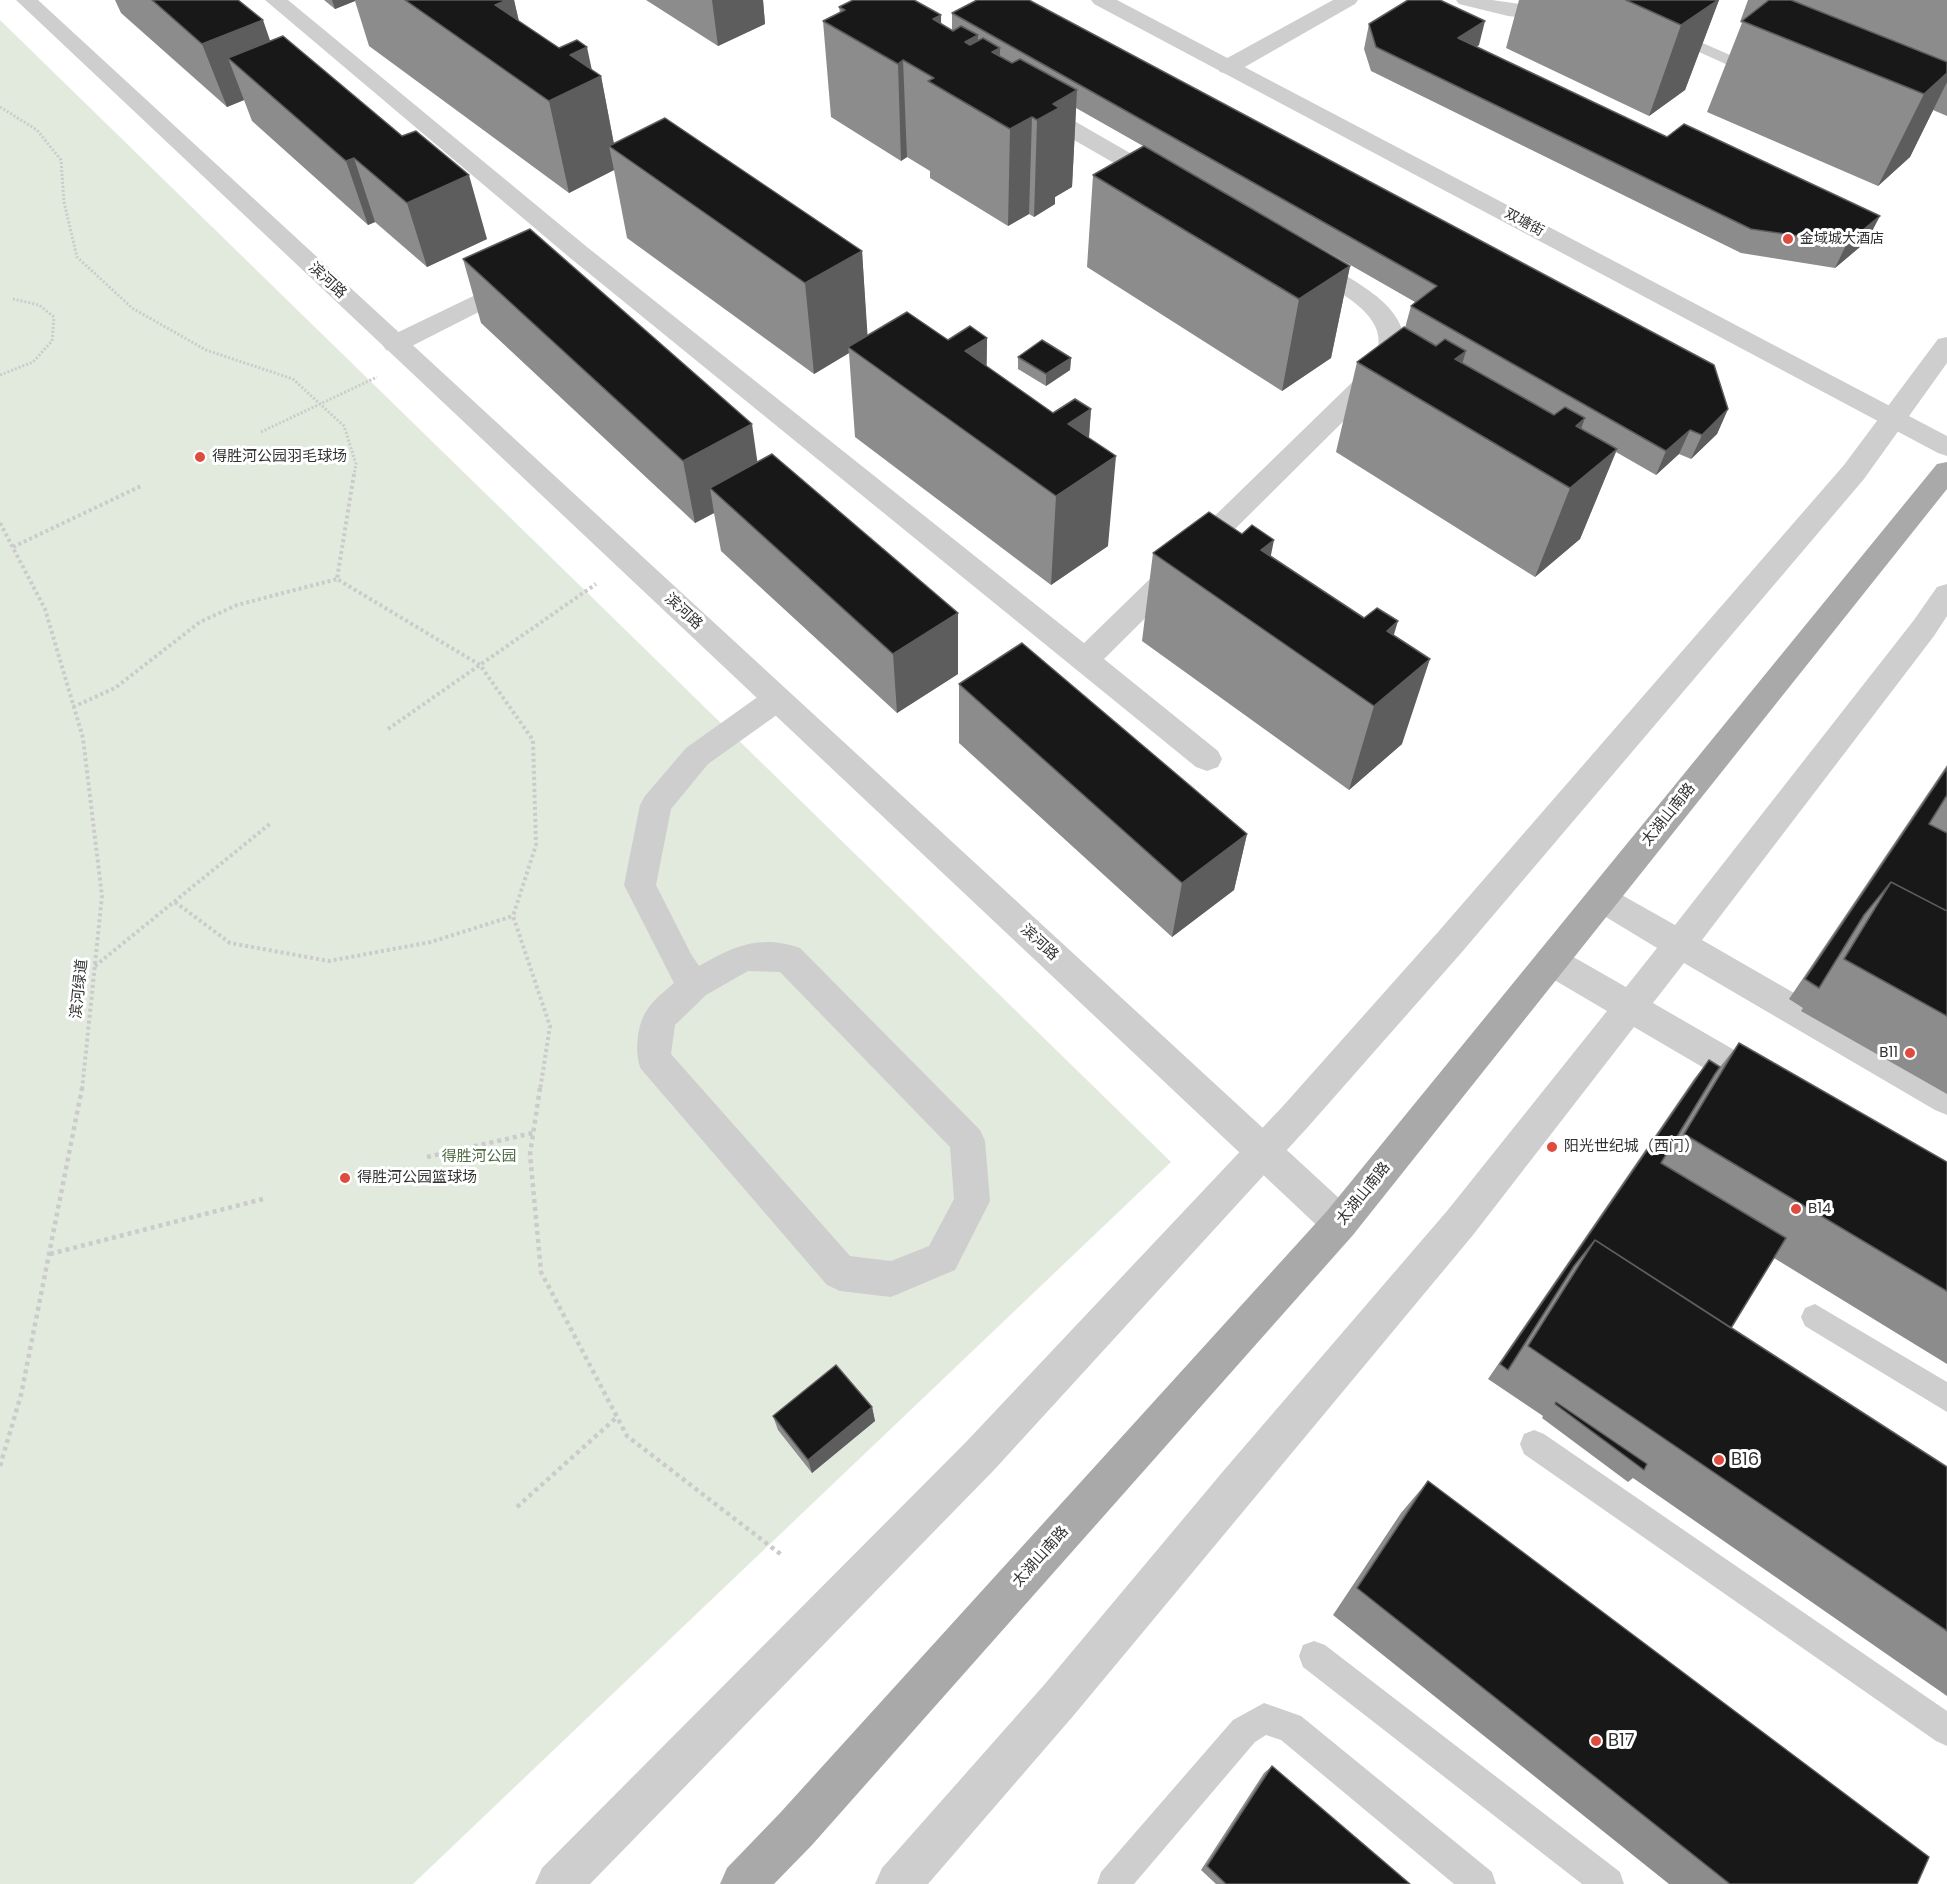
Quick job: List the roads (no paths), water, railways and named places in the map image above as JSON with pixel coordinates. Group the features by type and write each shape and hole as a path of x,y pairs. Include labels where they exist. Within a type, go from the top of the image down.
{"main road":[{"name":"太湖山南路","path":"743,1884 796,1829 1340,1223 1947,471"}],"street":[{"name":"滨河路","path":"26,0 1340,1223"},
{"path":"275,0 557,262 1084,661 1207,759"},
{"name":"双塘街","path":"1101,0 1947,447"},
{"path":"1228,67 1348,0"},
{"path":"1466,0 1508,10 1583,18"},
{"path":"1011,94 1185,195"},
{"path":"1084,661 1383,367 1392,347 1386,320 1370,301 1288,254"},
{"path":"404,352 557,262"},
{"path":"558,1884 980,1456 1263,1151 1450,942 1830,500 1947,345"},
{"path":"898,1884 1059,1700 1239,1483 1460,1223 1868,701 1947,594"},
{"path":"694,985 679,964 640,885 656,805 697,756 777,699"},
{"path":"1602,899 1947,1099"},
{"path":"744,957 788,957 967,1141 972,1201 942,1258 891,1280 840,1273 653,1058 658,1019 694,985 744,957"},
{"path":"1551,961 1794,1102"}],"lane":[{"path":"1659,27 1775,80"},
{"path":"1815,1317 1947,1398"},
{"path":"1534,1444 1947,1730"},
{"path":"1314,1656 1608,1884"},
{"path":"1113,1884 1244,1731 1264,1719 1290,1727 1480,1884"}],"place":[{"name":"金域城大酒店","path":"1788,239"},
{"name":"得胜河公园羽毛球场","path":"200,457"},
{"name":"B11","path":"1910,1053"},
{"name":"阳光世纪城（西门）","path":"1552,1147"},
{"name":"得胜河公园篮球场","path":"345,1178"},
{"name":"B14","path":"1796,1209"},
{"name":"B16","path":"1719,1460"},
{"name":"B17","path":"1596,1741"}],"park label":[{"name":"得胜河公园","path":"479,1157"}]}
